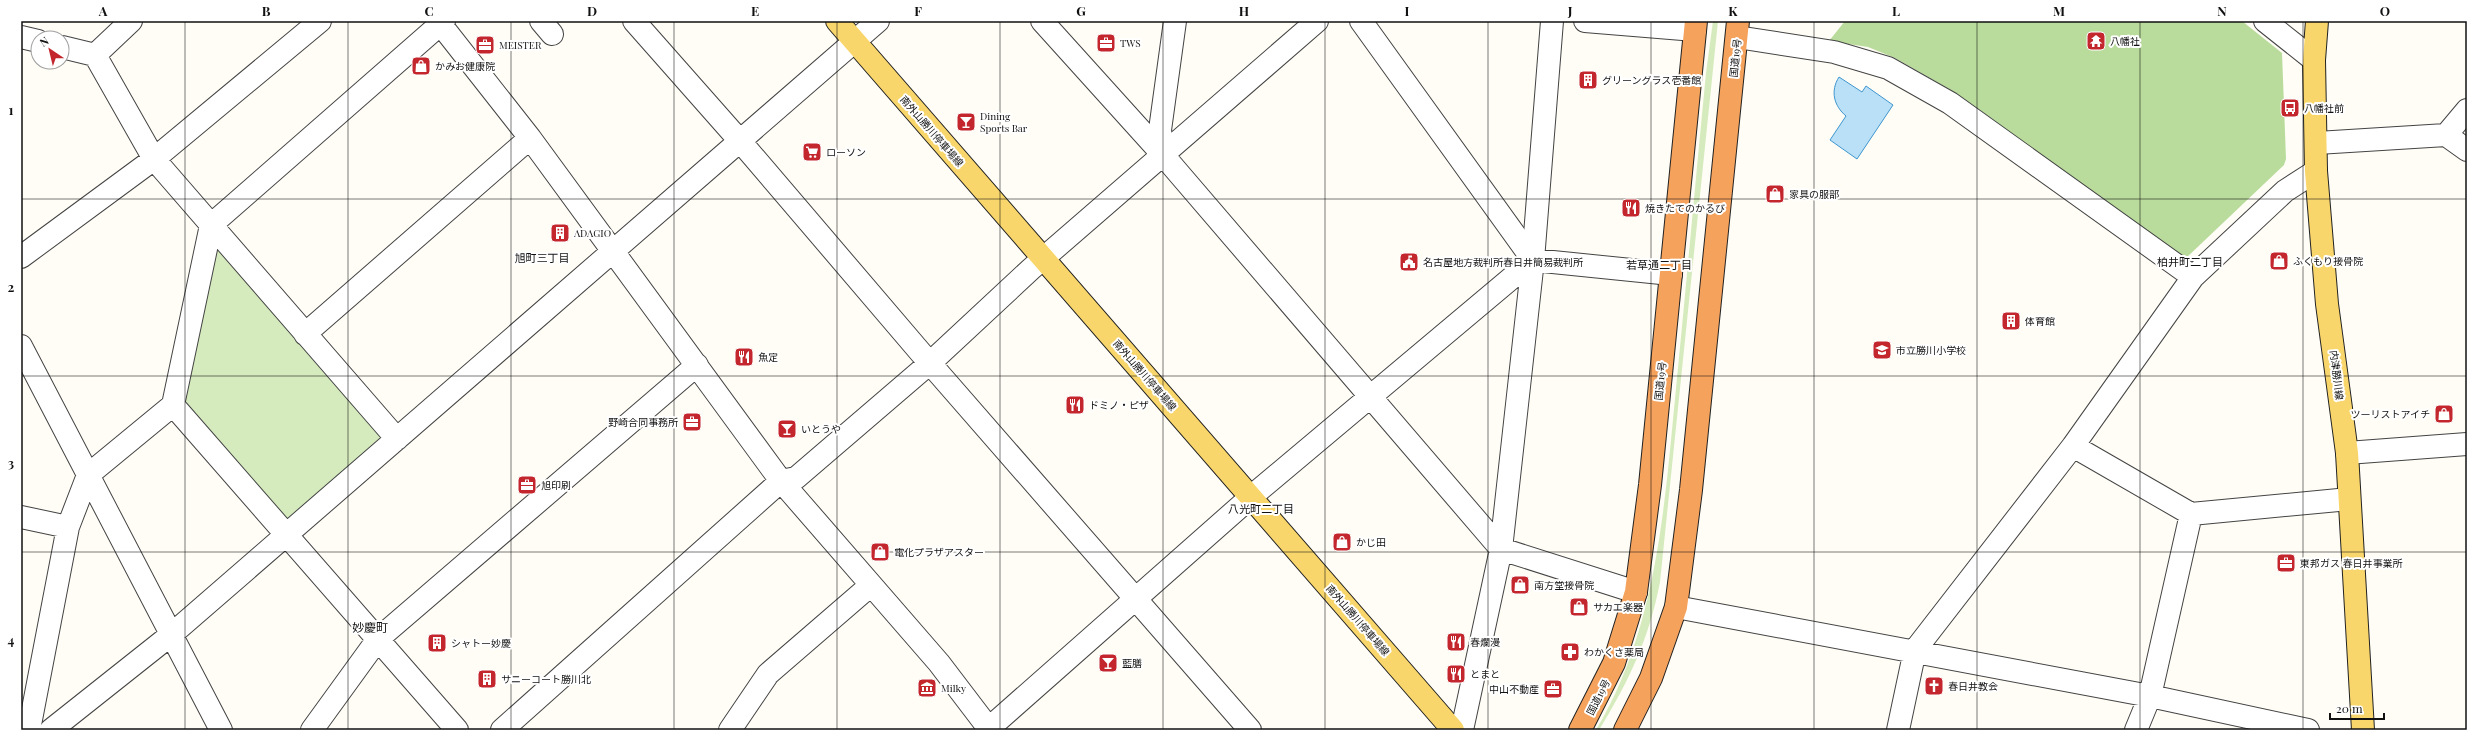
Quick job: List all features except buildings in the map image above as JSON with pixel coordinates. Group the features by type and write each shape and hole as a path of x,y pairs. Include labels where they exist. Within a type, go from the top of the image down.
{"highway":[{"name":"国道19号","path":"1580,730 1614,663 1636,592 1650,485 1695,26"},
{"name":"国道19号","path":"1625,730 1654,671 1676,607 1691,490 1738,29"}],"main road":[{"name":"南外山勝川停車場線","path":"837,21 1043,259 1252,496 1453,730"},
{"name":"内津勝川線","path":"2317,21 2314,60 2317,143 2316,171 2327,304 2347,453 2363,730"}],"street":[{"path":"95,55 131,21"},
{"path":"21,257 154,159 320,21"},
{"path":"634,21 740,141 1250,730"},
{"path":"62,726 286,536 878,21"},
{"path":"1042,21 1162,156 1501,549 1636,592"},
{"path":"1162,156 1160,130 1176,21"},
{"path":"502,730 781,482 796,478 930,362 1043,259 1317,21"},
{"path":"1361,21 1533,260"},
{"path":"1462,730 1501,549 1533,260 1552,21"},
{"path":"1585,21 1695,26"},
{"path":"2265,21 2314,60"},
{"path":"29,730 68,527 88,475 174,405 211,225 441,22 530,138 781,482 939,664 989,730 1252,496 1369,396 1533,260 1671,274"},
{"path":"1738,29 1834,52 1888,68 1950,103 2193,277"},
{"path":"70,49 95,55 154,159 397,440"},
{"path":"2446,135 2467,110"},
{"path":"2317,143 2446,135 2467,150"},
{"path":"305,334 530,138"},
{"path":"1898,730 1915,650 2074,446 2193,277 2285,191 2316,171"},
{"path":"21,346 221,730"},
{"path":"312,730 378,639 696,365"},
{"path":"174,405 286,536 457,730"},
{"path":"2347,453 2467,444"},
{"path":"2074,446 2191,514 2349,499"},
{"path":"2136,730 2150,696 2191,514"},
{"path":"21,517 68,527"},
{"path":"730,730 768,674 871,585"},
{"path":"1676,607 1915,650 2150,696 2308,730"}],"green space":[{"path":"1713,21 1718,21 1660,582 1650,622 1637,659 1610,712 1599,730 1596,730 1617,690 1634,648 1656,560 1668,469 1706,73"},
{"path":"1845,21 2242,21 2282,53 2286,159 2284,165 2185,259 1956,93 1895,58 1868,47 1829,41"},
{"path":"221,250 380,434 381,441 291,521 284,520 186,407 184,398 215,252"}],"water":[{"path":"1839,77 1862,92 1866,86 1893,105 1857,159 1830,140 1846,116 1836,103 1834,93 1836,82"}],"place":[{"name":"八幡社","path":"2096,41"},
{"name":"TWS","path":"1106,43"},
{"name":"MEISTER","path":"485,45"},
{"name":"かみお健康院","path":"421,66"},
{"name":"グリーングラス壱番館","path":"1588,80"},
{"name":"八幡社前","path":"2290,108"},
{"name":"Dining Sports Bar","path":"966,122"},
{"name":"ローソン","path":"812,152"},
{"name":"家具の服部","path":"1775,194"},
{"name":"焼きたてのかるび","path":"1631,208"},
{"name":"ADAGIO","path":"560,233"},
{"name":"ふくもり接骨院","path":"2279,261"},
{"name":"名古屋地方裁判所春日井簡易裁判所","path":"1409,262"},
{"name":"体育館","path":"2011,321"},
{"name":"市立勝川小学校","path":"1882,350"},
{"name":"魚定","path":"744,357"},
{"name":"ドミノ・ピザ","path":"1075,405"},
{"name":"ツーリストアイチ","path":"2444,414"},
{"name":"野崎合同事務所","path":"692,422"},
{"name":"いとうや","path":"787,429"},
{"name":"旭印刷","path":"527,485"},
{"name":"かじ田","path":"1342,542"},
{"name":"電化プラザアスター","path":"880,552"},
{"name":"東邦ガス 春日井事業所","path":"2286,563"},
{"name":"南方堂接骨院","path":"1520,585"},
{"name":"サカエ楽器","path":"1579,607"},
{"name":"春爛漫","path":"1456,642"},
{"name":"シャトー妙慶","path":"437,643"},
{"name":"わかくさ薬局","path":"1570,652"},
{"name":"藍膳","path":"1108,663"},
{"name":"とまと","path":"1456,674"},
{"name":"サニーコート勝川北","path":"487,679"},
{"name":"春日井教会","path":"1934,686"},
{"name":"Milky","path":"927,688"},
{"name":"中山不動産","path":"1553,689"}],"district":[{"name":"旭町三丁目","path":"542,257"},
{"name":"柏井町二丁目","path":"2190,261"},
{"name":"若草通二丁目","path":"1659,264"},
{"name":"八光町二丁目","path":"1261,508"},
{"name":"妙慶町","path":"370,627"}]}
